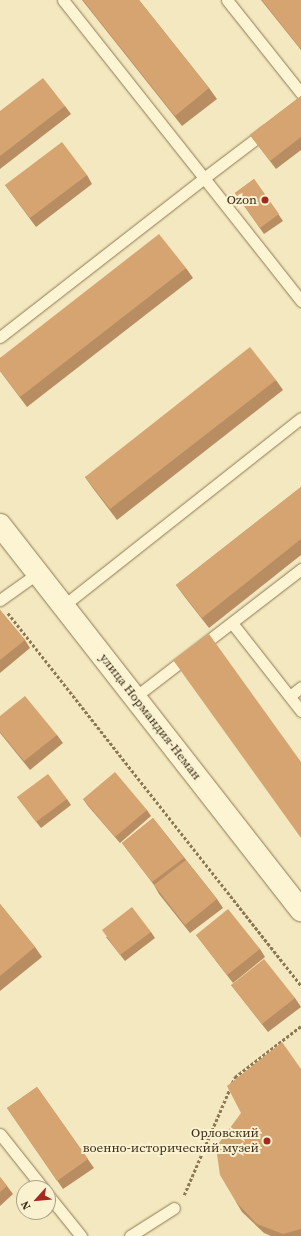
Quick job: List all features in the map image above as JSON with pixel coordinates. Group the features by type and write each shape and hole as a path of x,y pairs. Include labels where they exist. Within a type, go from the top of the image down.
{"street":[{"name":"улица Нормандия-Неман","path":"0,525 135,698 299,902"}],"lane":[{"path":"63,0 301,301"},
{"path":"227,0 301,92"},
{"path":"0,337 277,122"},
{"path":"63,606 301,418"},
{"path":"135,698 301,569"},
{"path":"2,604 38,573"},
{"path":"232,623 301,711"},
{"path":"290,696 301,687"},
{"path":"0,1134 37,1180"},
{"path":"56,1204 81,1236"},
{"path":"130,1236 174,1208"}],"path":[{"path":"2,604 301,985"},
{"path":"174,1208 188,1190 235,1077 301,1026"}],"building":[{"path":"83,0 139,0 209,88 175,116"},
{"path":"262,0 301,0 301,48 300,48"},
{"path":"43,78 65,106 0,156 0,111"},
{"path":"301,96 301,137 270,161 250,135"},
{"path":"62,142 87,175 30,218 5,185"},
{"path":"254,179 279,214 260,228 235,193"},
{"path":"159,234 186,268 20,397 0,371 0,358"},
{"path":"250,347 276,380 110,509 85,477"},
{"path":"301,487 301,539 202,618 176,585"},
{"path":"0,610 25,640 0,660"},
{"path":"209,634 301,762 301,838 173,660"},
{"path":"25,696 57,735 24,761 0,732 0,716"},
{"path":"115,772 147,810 115,837 83,799"},
{"path":"48,774 67,799 36,822 17,797"},
{"path":"153,818 184,858 152,882 122,843"},
{"path":"186,860 217,899 185,925 154,885"},
{"path":"0,904 35,947 0,976"},
{"path":"132,907 151,932 120,955 102,930"},
{"path":"228,909 260,949 227,975 196,935"},
{"path":"264,959 295,998 262,1024 231,985"},
{"name":"Орловский военно-исторический музей","path":"282,1042 301,1069 301,1229 283,1234 257,1224 236,1202 220,1175 216,1147 241,1113 227,1086"},
{"path":"37,1087 88,1159 57,1181 7,1108"},
{"path":"0,1177 7,1186 0,1192"}],"place":[{"name":"Ozon","path":"265,200"},
{"name":"Орловский военно-исторический музей","path":"267,1141"}]}
